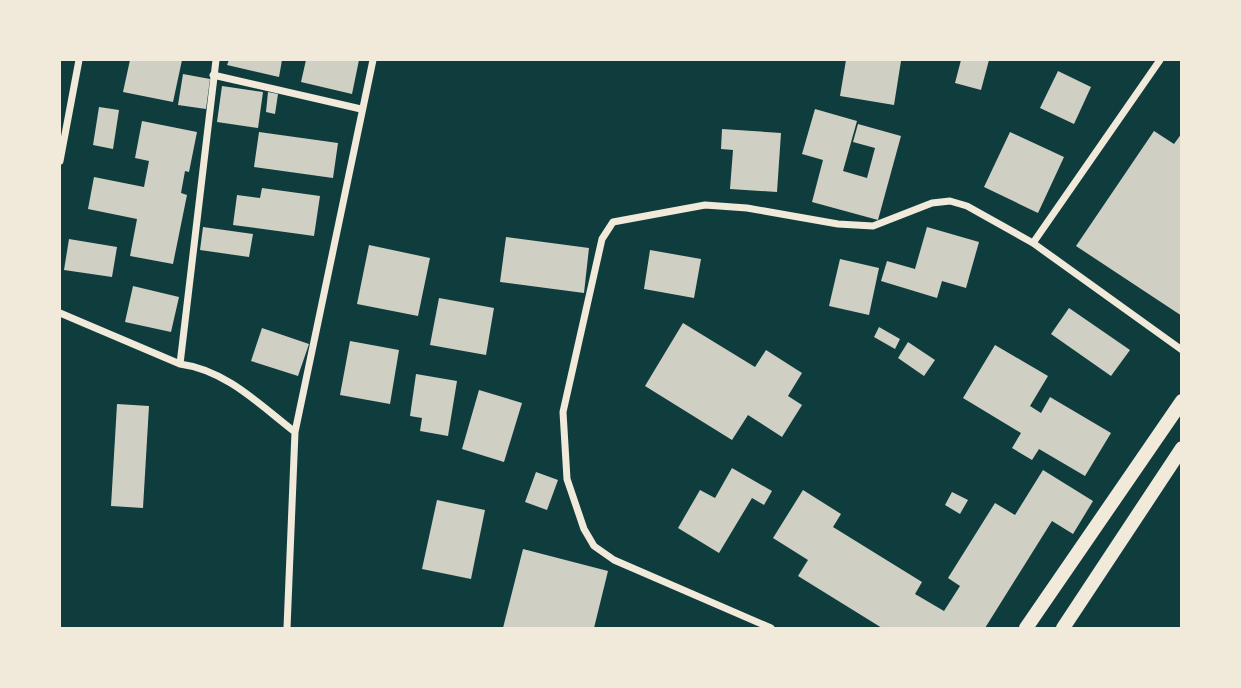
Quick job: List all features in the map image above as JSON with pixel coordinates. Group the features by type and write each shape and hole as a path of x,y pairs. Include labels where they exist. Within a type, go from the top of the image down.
{"main road":[{"path":"1026,628 1181,401"},
{"path":"1063,628 1181,448"}],"street":[{"path":"60,161 79,60"},
{"path":"180,364 216,60"},
{"path":"287,628 295,432 373,60"},
{"path":"1032,243 1160,60"},
{"path":"213,75 361,109"},
{"path":"771,628 614,559 594,546 584,529 567,479 563,412 606,230 613,222 623,218 705,205 747,208 838,224 873,226 932,203 950,201 975,210 1032,243 1181,350"},
{"path":"60,313 180,364 195,366 227,380 295,432"}],"building":[{"path":"130,60 182,60 173,102 123,92"},
{"path":"229,60 282,60 279,77 227,65"},
{"path":"306,60 359,60 352,94 301,82"},
{"path":"846,60 901,61 894,105 840,96"},
{"path":"961,60 989,60 981,90 955,83"},
{"path":"1058,71 1091,87 1074,124 1040,108"},
{"path":"183,74 210,79 206,109 178,105"},
{"path":"222,86 263,92 258,128 217,122"},
{"path":"268,92 278,94 275,114 266,112"},
{"path":"99,107 119,110 113,149 93,145"},
{"path":"815,109 857,121 843,171 867,178 875,148 853,142 858,124 901,136 878,220 812,202 823,160 802,154"},
{"path":"142,121 197,132 189,172 185,171 181,193 187,195 173,264 130,256 137,219 88,209 94,177 144,187 149,161 135,158"},
{"path":"722,129 781,133 777,192 730,189 733,150 721,149"},
{"path":"1154,131 1174,144 1182,133 1182,316 1076,246"},
{"path":"259,132 338,143 333,178 254,167"},
{"path":"1010,132 1064,157 1038,213 984,187"},
{"path":"262,188 320,196 314,236 233,225 237,195 260,198"},
{"path":"203,227 253,234 249,257 200,250"},
{"path":"927,227 979,242 966,288 942,281 937,298 881,281 887,261 915,269"},
{"path":"506,237 589,248 584,293 500,282"},
{"path":"69,239 117,247 112,277 64,270"},
{"path":"369,245 430,258 418,316 357,304"},
{"path":"650,250 701,259 694,298 644,289"},
{"path":"840,259 879,268 869,315 829,306"},
{"path":"133,286 179,297 171,332 125,322"},
{"path":"439,298 494,308 486,355 430,345"},
{"path":"1069,308 1130,350 1111,376 1051,334"},
{"path":"683,323 755,367 766,350 802,373 788,396 802,405 782,437 748,415 732,440 645,386"},
{"path":"879,327 900,339 895,349 874,337"},
{"path":"262,328 309,344 298,376 251,361"},
{"path":"350,341 399,350 390,404 340,395"},
{"path":"908,342 935,360 924,376 898,358"},
{"path":"995,345 1048,376 1030,406 1041,413 1050,397 1111,433 1085,476 1039,449 1032,460 1012,448 1021,433 963,398"},
{"path":"416,374 457,381 448,436 420,431 422,418 410,416"},
{"path":"479,390 522,403 504,462 462,449"},
{"path":"117,404 149,406 143,508 111,506"},
{"path":"732,468 772,491 764,505 752,498 719,553 678,528 700,490 715,498"},
{"path":"1043,470 1093,501 1073,534 1052,521 985,628 882,628 798,576 808,560 773,538 803,490 841,514 833,527 922,582 915,594 944,611 960,586 948,578 995,503 1015,515"},
{"path":"536,472 558,480 547,510 525,502"},
{"path":"952,492 968,500 960,514 945,505"},
{"path":"437,500 485,510 471,579 422,569"},
{"path":"523,549 608,571 594,628 503,628"}]}
